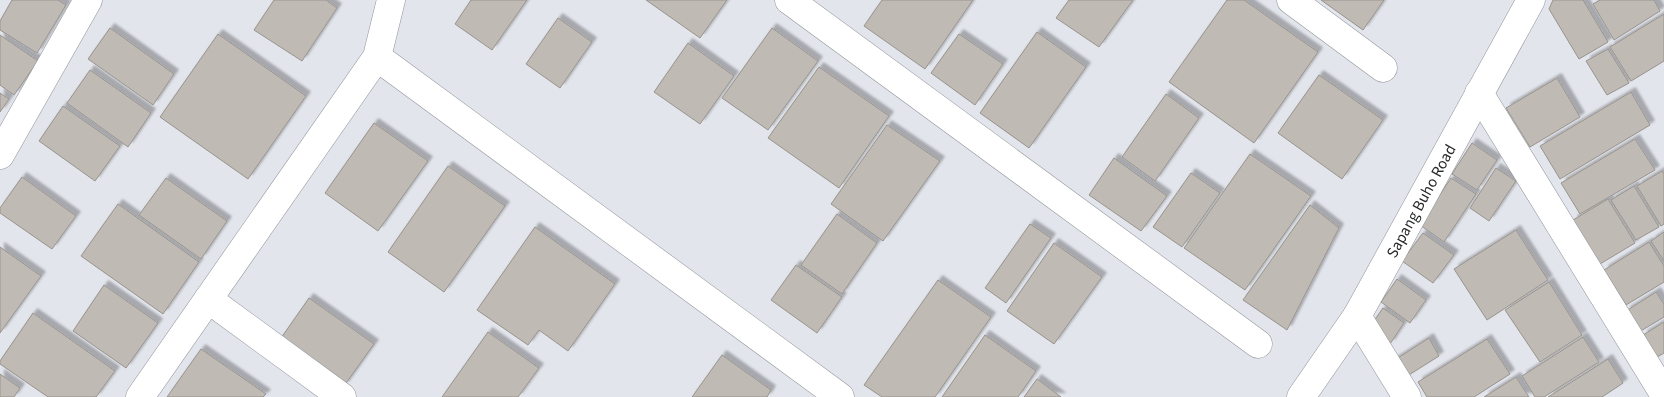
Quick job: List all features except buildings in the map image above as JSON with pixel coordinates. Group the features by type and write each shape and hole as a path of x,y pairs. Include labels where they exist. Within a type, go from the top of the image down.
{"street":[{"path":"0,155 88,0"},
{"path":"140,397 377,57 391,0"},
{"path":"789,0 1258,344"},
{"path":"1291,0 1383,68"},
{"name":"Sapang Buho Road","path":"1302,397 1357,316 1531,0"},
{"path":"377,57 840,397"},
{"path":"1479,93 1664,394"},
{"path":"208,299 342,397"},
{"path":"1357,316 1407,397"}]}
